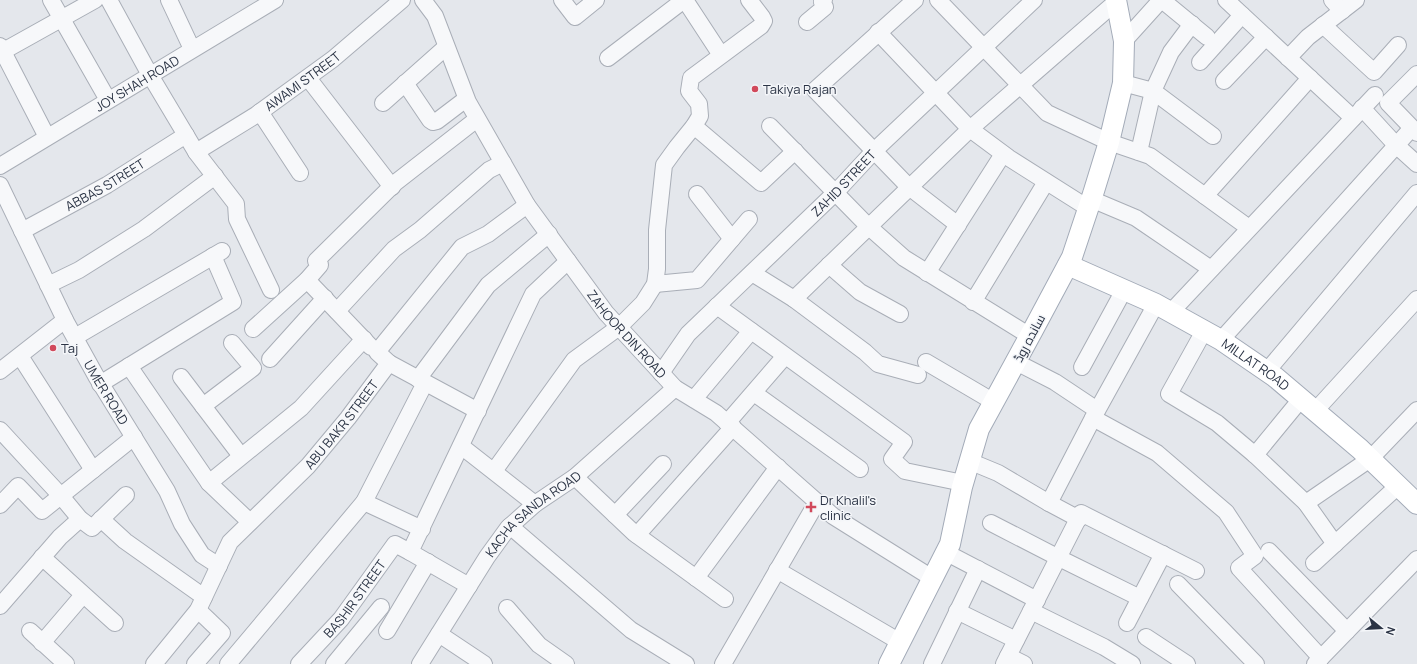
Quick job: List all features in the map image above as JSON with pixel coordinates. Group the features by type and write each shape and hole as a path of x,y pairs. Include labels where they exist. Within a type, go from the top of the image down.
{"main road":[{"name":"ساندہ روڈ","path":"889,664 950,544 963,483 979,429 1072,257 1109,142 1123,83 1124,42 1117,0"},
{"name":"MILLAT ROAD","path":"1068,265 1163,308 1212,336 1267,371 1370,458 1410,494"}],"street":[{"path":"51,0 108,100"},
{"path":"48,137 1,50 62,19 95,0"},
{"path":"109,0 150,75 196,152 236,204 237,219 271,290"},
{"path":"169,0 192,49"},
{"name":"JOY SHAH ROAD","path":"1,164 275,0"},
{"name":"AWAMI STREET","path":"196,152 260,112 308,78 333,59 402,0"},
{"name":"ZAHOOR DIN ROAD","path":"423,0 435,16 466,99 527,205 606,313 675,388 716,413 833,516 932,578"},
{"path":"562,0 575,17 596,0"},
{"path":"608,58 684,0 721,55"},
{"path":"494,471 574,360 619,327 643,303 655,284 658,269 657,230 664,164 700,116 698,104 689,90 691,78 761,26 764,21 749,0"},
{"path":"806,22 825,7 822,2 824,0"},
{"path":"915,0 815,90 909,187 958,225"},
{"path":"938,0 1048,112 1109,142 1150,156 1249,228"},
{"name":"ZAHID STREET","path":"661,373 688,334 836,192 874,151 1034,0"},
{"path":"794,299 970,128 1117,0"},
{"path":"1124,42 1162,0 1208,37"},
{"path":"1226,0 1310,78 1357,113 1417,164"},
{"path":"1288,58 1308,37 1323,25 1337,6 1356,0"},
{"path":"1200,62 1242,15"},
{"path":"1139,152 1153,91 1171,52 1192,24"},
{"path":"1323,25 1374,72 1398,45"},
{"path":"878,32 970,128 1003,154 1046,182 1090,204 1136,218 1211,269"},
{"path":"1224,81 1266,37"},
{"path":"383,103 446,47"},
{"path":"1335,544 1306,503 1255,455 1217,423 1169,394 1212,336 1396,145 1414,131 1388,103 1417,74"},
{"path":"308,78 392,187"},
{"path":"1205,196 1310,78"},
{"path":"405,83 430,120 433,122 437,121 466,99"},
{"path":"1123,83 1153,91 1213,136"},
{"path":"1049,502 1095,414 1163,308 1211,269 1374,94"},
{"path":"260,112 300,173"},
{"path":"253,329 307,280 320,265 316,261 392,187 478,119"},
{"path":"694,126 761,183 795,151"},
{"path":"770,126 868,226 904,258 1030,336"},
{"name":"ABBAS STREET","path":"22,232 107,184 186,135"},
{"path":"927,273 1003,154"},
{"path":"337,311 394,249 420,230 488,170 503,163"},
{"path":"48,285 79,270 144,230 215,176"},
{"path":"973,302 1046,182"},
{"name":"UMER ROAD","path":"0,185 65,320 100,384 167,491 182,524 202,555 219,566"},
{"path":"1267,371 1417,193"},
{"path":"697,194 732,239"},
{"path":"377,352 462,247 488,234 527,205"},
{"path":"655,284 697,280 749,219"},
{"path":"228,664 364,502 422,381 488,285 549,234"},
{"path":"74,337 217,254 233,302 100,384"},
{"path":"469,586 410,552 533,294 568,261"},
{"path":"829,265 860,292 900,314"},
{"path":"752,273 794,299 865,352 878,364 922,369 994,402"},
{"path":"307,280 389,363 478,411"},
{"path":"1082,367 1124,290"},
{"path":"270,359 325,298"},
{"path":"1255,455 1417,299"},
{"path":"717,306 904,442 892,459 905,471 963,483"},
{"path":"0,371 65,320"},
{"path":"694,399 751,331"},
{"path":"209,483 301,408 364,339"},
{"path":"203,406 253,368 232,343"},
{"path":"20,356 93,470"},
{"path":"637,535 730,425 785,356"},
{"path":"1016,362 1055,382 1095,414 1157,453 1226,512 1255,556 1239,568 1318,661 1417,559"},
{"name":"ABU BAKR STREET","path":"154,664 201,604 230,542 308,466 348,418 389,363"},
{"path":"129,366 209,483 250,522"},
{"path":"181,376 241,456"},
{"name":"KACHA SANDA ROAD","path":"420,664 487,556 510,526 535,504 575,477 675,388"},
{"path":"754,393 860,469"},
{"path":"1306,503 1370,458 1417,410"},
{"path":"0,430 61,496 80,519 92,528 126,495"},
{"path":"0,505 18,486 42,511 134,437"},
{"path":"461,446 535,504"},
{"path":"970,461 998,473 1079,519"},
{"path":"615,515 663,464"},
{"path":"696,578 778,467"},
{"path":"575,477 637,535 725,599"},
{"path":"1314,563 1335,544 1410,494"},
{"path":"364,502 422,529"},
{"path":"723,664 817,502"},
{"path":"1024,664 1006,660 1082,513 1196,571"},
{"path":"0,606 60,537 80,519"},
{"path":"101,519 125,541 201,604 222,633 196,664"},
{"path":"991,523 1140,598"},
{"path":"510,526 631,630 686,664"},
{"name":"BASHIR STREET","path":"299,664 341,619 395,544 410,552"},
{"path":"1269,550 1348,631"},
{"path":"946,552 978,569 1034,606 1132,664"},
{"path":"1127,623 1163,554"},
{"path":"42,557 115,623"},
{"path":"387,631 428,562"},
{"path":"932,664 978,569"},
{"path":"777,570 900,642"},
{"path":"1178,584 1256,664"},
{"path":"42,643 83,595"},
{"path":"334,664 381,607"},
{"path":"506,608 539,645 566,664"},
{"path":"957,611 1016,640"},
{"path":"30,631 42,643 56,661"},
{"path":"439,634 480,663"},
{"path":"1146,637 1187,664"}],"place":[{"name":"Takiya Rajan","path":"755,89"},
{"name":"Taj","path":"53,348"},
{"name":"Dr Khalil's clinic","path":"811,507"}]}
